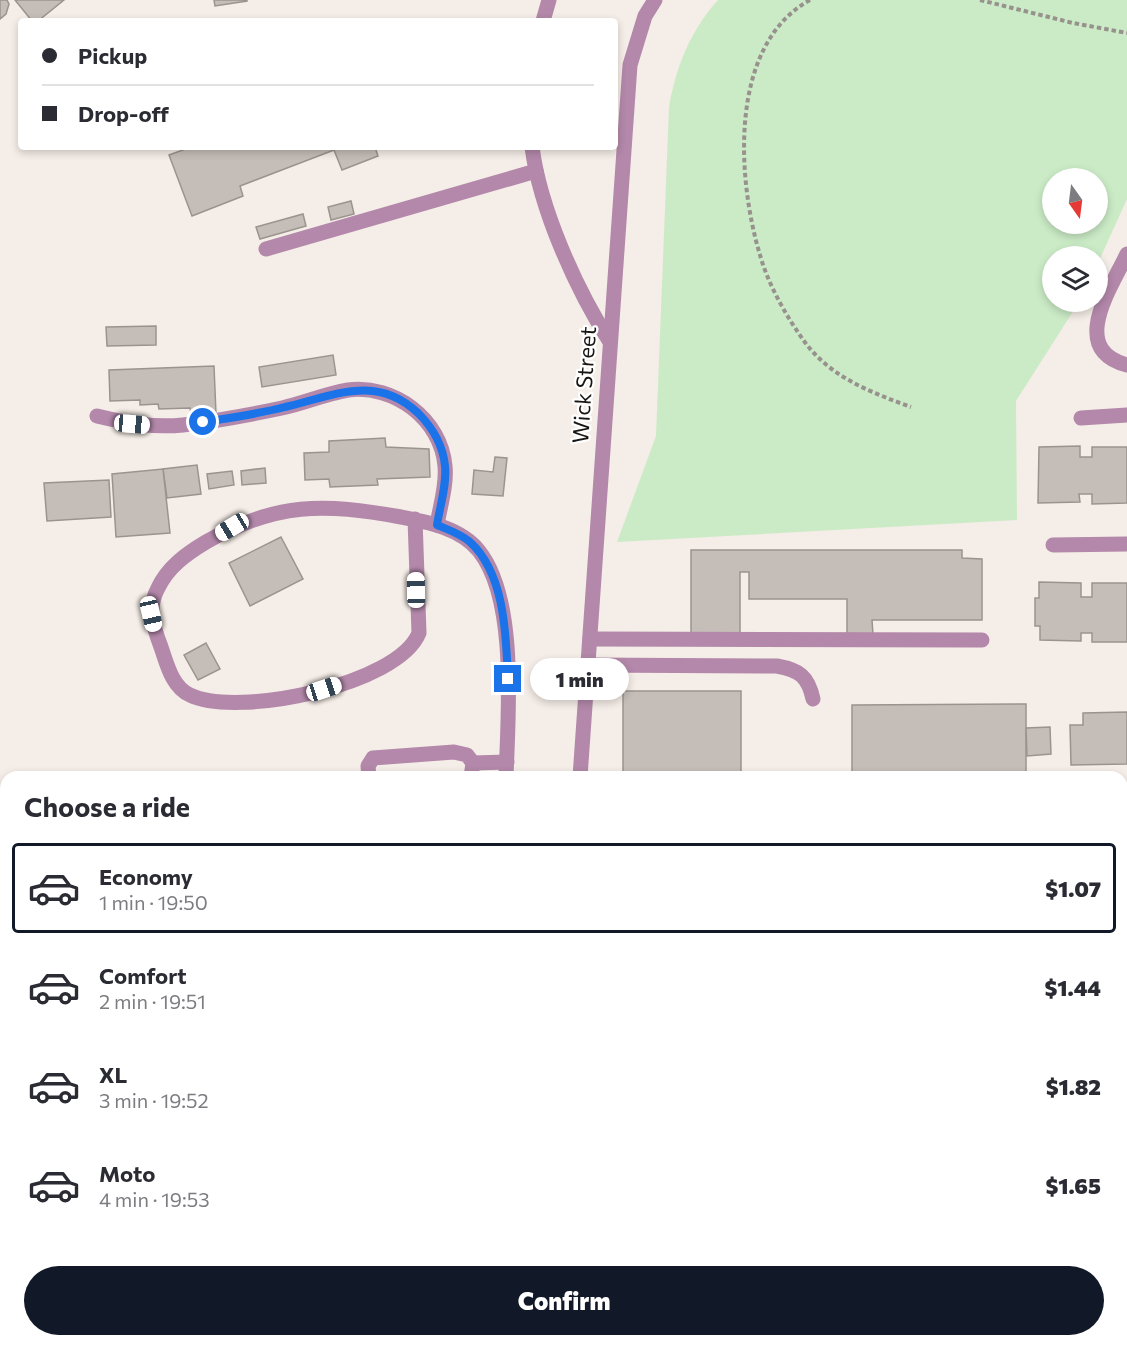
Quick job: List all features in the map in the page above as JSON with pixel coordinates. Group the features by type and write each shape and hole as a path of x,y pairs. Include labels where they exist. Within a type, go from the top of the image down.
{"street":[{"path":"544,18 549,0"},
{"name":"Wick Street","path":"580,771 610,342 621,92 645,16 655,0"},
{"path":"532,150 536,171 572,270 595,319 610,342"},
{"path":"266,249 536,171"},
{"path":"1127,254 1098,319 1095,332 1099,346 1108,355 1127,365"},
{"path":"97,416 132,424 181,425 285,407 349,390 381,392 396,396 425,419 440,448 445,466 437,525"},
{"path":"1081,418 1127,415"},
{"path":"369,771 369,761 380,756 454,752 467,755 472,770 507,770 507,659 499,600 492,576 478,550 457,533 415,519 346,507 294,508 232,527 187,554 164,576 153,597 151,614 172,677 180,689 202,700 224,703 257,702 334,686 371,673 404,655 414,644 419,633 415,519"},
{"path":"1053,545 1127,544"},
{"path":"590,639 982,640"},
{"path":"587,665 777,666 801,672 807,680 813,699"}],"path":[{"path":"810,0 790,14 775,29 755,65 749,97 745,156 753,227 760,258 777,296 804,341 836,373 866,391 911,407"},
{"path":"980,0 1073,23 1127,33"}],"green space":[{"path":"718,0 1127,0 1127,199 1106,246 1042,246 1042,312 1073,312 1016,401 1017,520 617,542 656,436 669,107 680,64 700,24"}],"building":[{"path":"0,0 7,0 9,4 6,14 0,19"},
{"path":"15,0 64,0 42,18 30,18"},
{"path":"214,0 247,0 247,1 215,6"},
{"path":"183,150 334,150 240,186 243,196 192,216 169,155"},
{"path":"334,150 376,150 378,156 342,170"},
{"path":"351,201 354,214 331,220 328,207"},
{"path":"303,214 306,226 260,239 256,227"},
{"path":"156,326 156,345 107,346 106,327"},
{"path":"333,355 336,375 262,387 259,367"},
{"path":"214,366 216,414 191,415 190,408 159,409 158,404 140,405 140,400 110,401 109,370"},
{"path":"385,438 386,447 429,449 430,477 377,479 378,485 330,487 329,479 305,480 304,453 329,452 329,441"},
{"path":"1080,446 1080,457 1092,457 1092,447 1127,447 1127,503 1092,504 1092,494 1079,494 1080,502 1038,503 1039,447"},
{"path":"495,457 507,458 503,496 472,494 474,470 493,472"},
{"path":"197,465 201,494 167,498 163,469"},
{"path":"265,468 266,483 242,485 241,471"},
{"path":"163,469 170,533 116,537 112,474"},
{"path":"232,471 234,485 209,489 207,474"},
{"path":"109,480 111,517 47,521 44,483"},
{"path":"281,537 303,579 250,606 229,563"},
{"path":"691,550 962,550 962,558 982,559 982,620 872,620 873,635 847,635 847,599 749,599 749,572 740,572 740,637 691,636"},
{"path":"1039,582 1081,583 1081,597 1092,597 1092,583 1127,583 1127,642 1092,642 1092,633 1081,633 1081,641 1040,640 1040,626 1035,626 1035,598 1039,598"},
{"path":"206,643 220,669 198,680 184,655"},
{"path":"623,691 741,691 741,771 623,771"},
{"path":"1026,704 1026,771 852,771 852,705"},
{"path":"1127,712 1127,764 1071,765 1070,725 1083,725 1083,713"},
{"path":"1050,727 1051,754 1027,756 1026,728"}],"route":[{"path":"203,422 285,407 349,390 381,392 396,396 411,407 425,419 435,434 445,466 437,525 468,540 485,560 492,576 504,626 508,679"}]}
